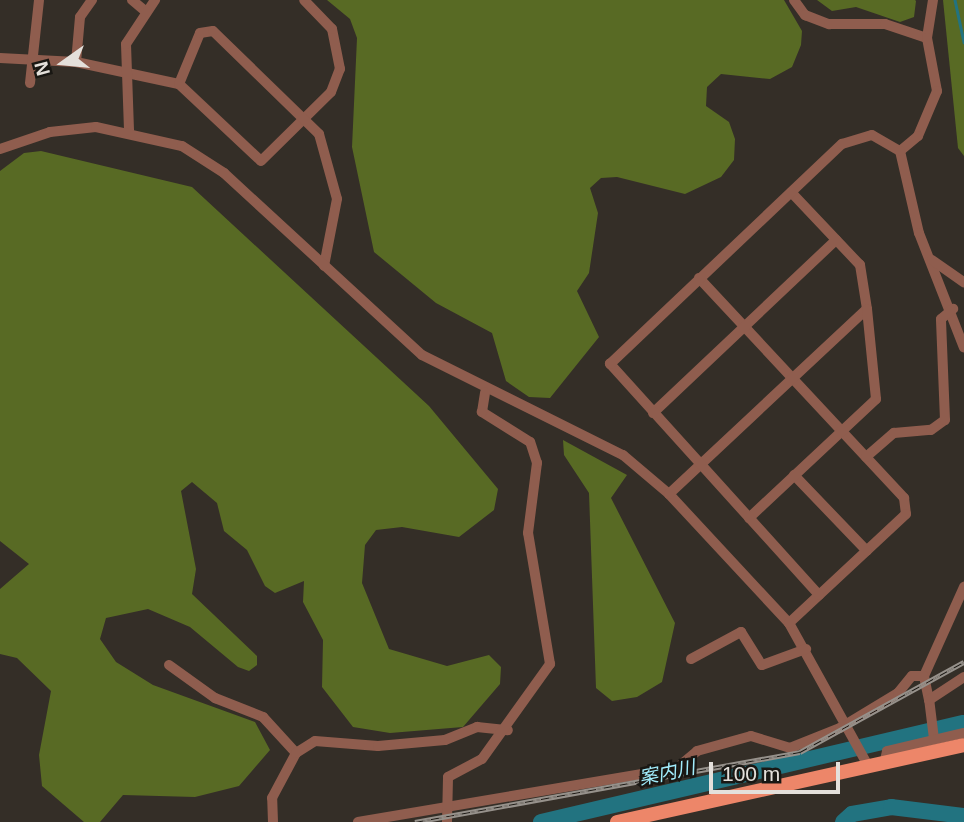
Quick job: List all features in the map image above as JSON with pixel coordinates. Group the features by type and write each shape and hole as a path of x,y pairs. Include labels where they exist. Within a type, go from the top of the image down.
{"main road":[{"path":"617,822 865,761 964,746"}],"street":[{"path":"30,83 38,0"},
{"path":"76,62 80,17 92,0"},
{"path":"132,0 145,11"},
{"path":"129,130 126,44 145,11 155,0"},
{"path":"0,58 76,62 178,85 261,161 331,92 341,59 332,29 304,0"},
{"path":"794,0 805,15 829,24 885,24 927,38"},
{"path":"900,151 918,136 937,91 927,38 933,0"},
{"path":"178,85 200,33 213,31 306,119 329,156 337,199 324,266"},
{"path":"0,149 65,129 129,130 209,162 422,355 485,392 600,440 669,494 789,623 806,649 865,761"},
{"path":"819,595 610,364 792,191 854,137 878,136 900,151 932,260 961,323 964,348"},
{"path":"749,518 876,399 860,265 792,191"},
{"path":"653,413 836,240"},
{"path":"932,260 964,282"},
{"path":"699,278 904,498 906,514 789,623"},
{"path":"669,494 867,309"},
{"path":"866,457 894,433 932,430 945,420 941,318 953,309"},
{"path":"447,822 444,807 448,777 482,759 508,730 550,664 528,533 539,480 530,442 482,412 485,392"},
{"path":"794,475 867,551"},
{"path":"933,733 924,676 964,587"},
{"path":"691,659 741,632 762,665 806,649"},
{"path":"169,665 215,698 262,717 296,753"},
{"path":"358,822 677,768 697,751 751,736 790,748 840,728 898,693 912,676 924,676"},
{"path":"929,700 964,677"},
{"path":"273,822 272,798 296,753 314,741 378,746 444,740 477,727 508,730"},
{"path":"885,760 887,751 933,733 964,733"}],"green space":[{"path":"327,0 784,0 802,31 801,45 792,67 770,79 721,74 707,87 706,106 729,122 735,139 734,160 721,177 685,194 617,177 601,178 590,188 598,213 589,273 577,291 599,337 550,398 529,397 506,381 492,333 436,303 374,252 352,147 357,38 350,19"},
{"path":"817,0 916,1 914,17 900,22 856,7 832,11"},
{"path":"943,0 964,0 964,156 958,148"},
{"path":"41,151 192,187 429,406 498,489 494,510 459,537 402,527 376,530 365,545 362,583 389,649 447,666 489,655 501,667 500,684 463,727 390,733 353,727 322,687 323,640 303,602 304,581 275,593 265,586 247,550 224,531 217,503 192,482 181,491 196,569 192,594 257,656 257,665 249,671 238,667 190,627 148,609 106,618 100,639 116,662 153,685 255,722 270,750 239,786 195,797 123,795 100,822 84,822 42,786 39,755 51,691 17,658 0,654 0,589 29,564 0,541 0,171 24,153"},
{"path":"563,440 627,475 611,498 675,623 662,682 637,697 612,701 596,688 589,493 564,455"}],"waterway":[{"path":"955,0 964,42"},
{"name":"案内川","path":"541,822 964,723"},
{"path":"843,822 852,814 891,807 964,816"}],"railway":[{"path":"415,822 800,752 964,662"}]}
